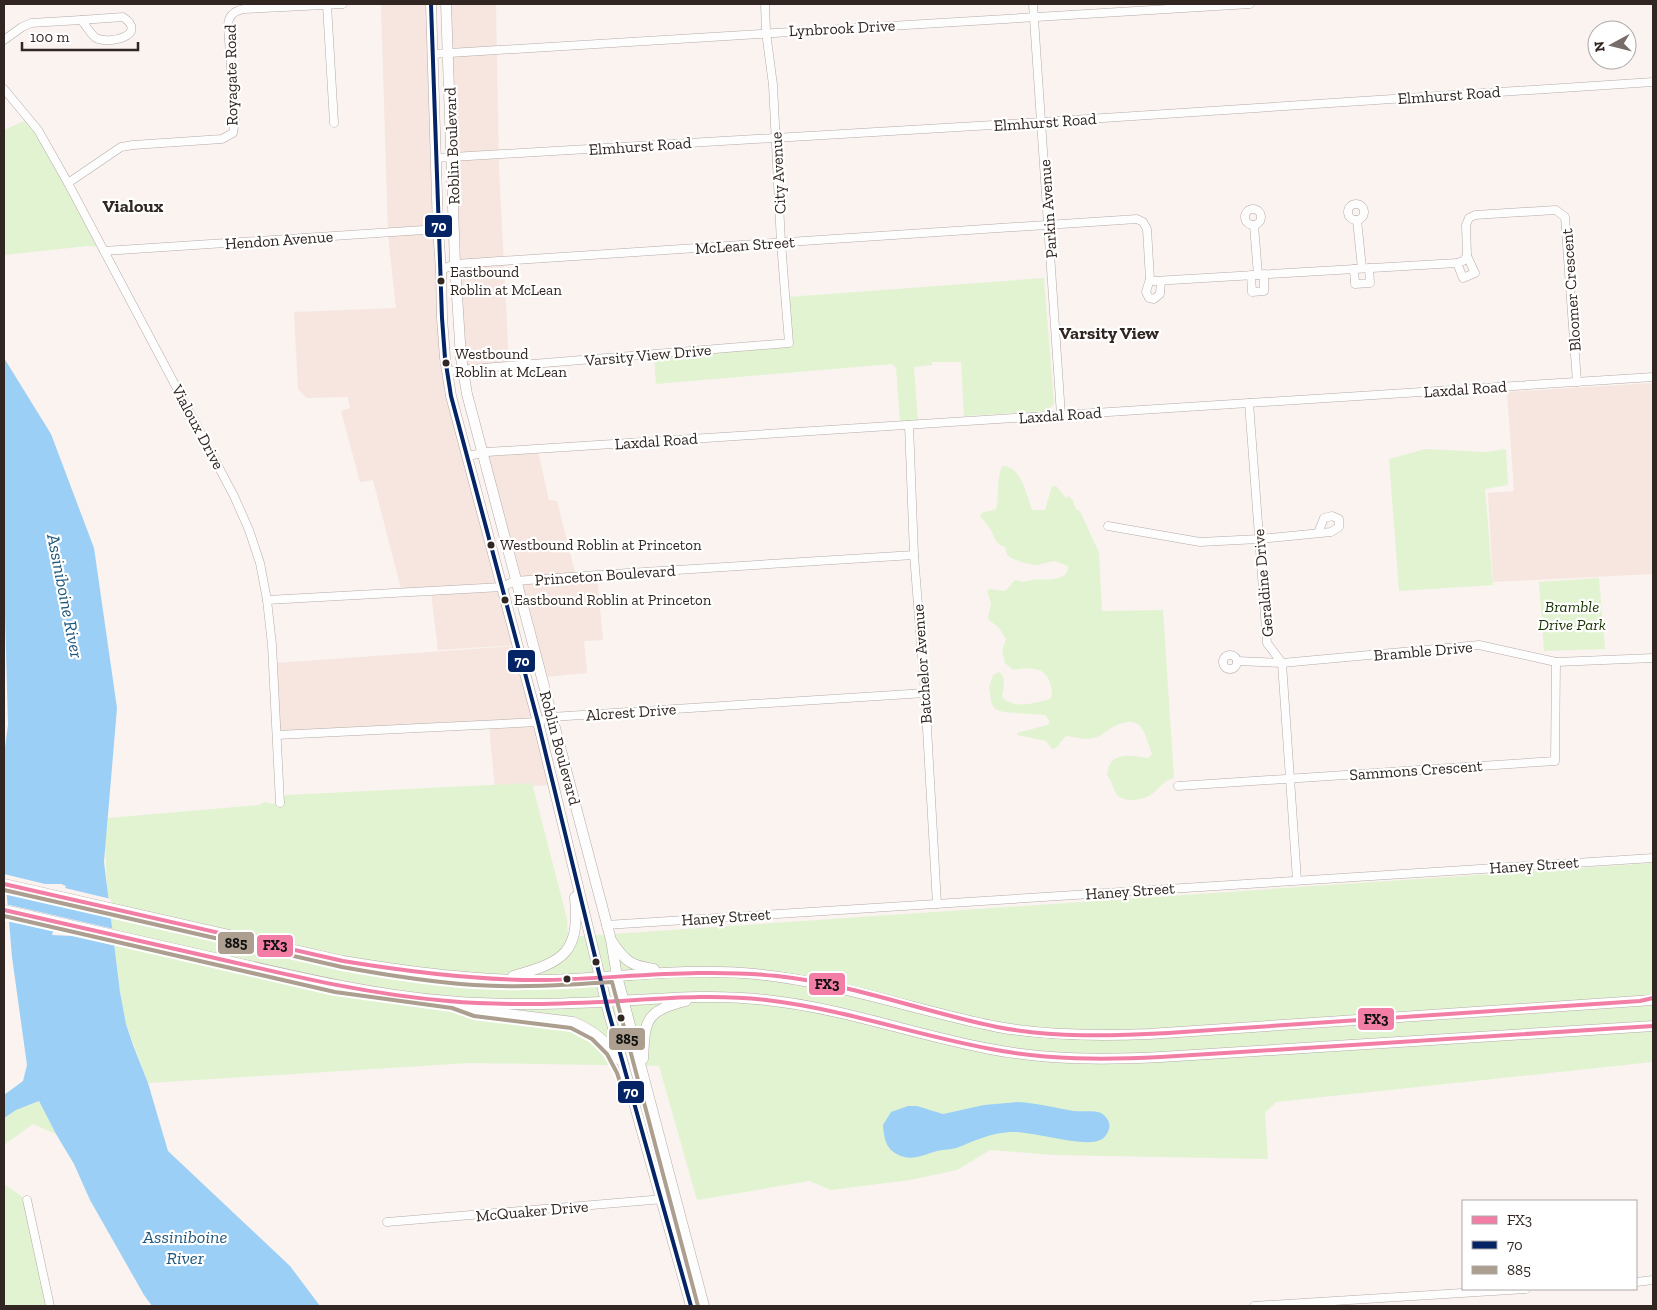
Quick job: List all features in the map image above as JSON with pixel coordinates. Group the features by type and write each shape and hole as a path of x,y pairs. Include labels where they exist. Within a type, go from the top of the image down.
{"main road":[{"name":"Roblin Boulevard","path":"431,4 442,318 451,396 538,722 573,871 623,1067 690,1306"},
{"name":"Roblin Boulevard","path":"446,4 455,264 463,370 467,394 515,582 611,940 617,976 704,1306"},
{"path":"499,980 552,964 566,950 572,940 576,921 573,871"},
{"path":"4,884 343,961 418,973 499,980 545,980 674,972 723,972 773,976 834,986 998,1026 1037,1032 1089,1035 1149,1034 1653,999"},
{"path":"4,910 336,986 394,995 454,1002 506,1005 687,996 750,998 794,1003 991,1050 1034,1056 1082,1059 1161,1057 1640,1026 1653,1027"},
{"path":"611,940 626,960 638,967 674,972"},
{"path":"642,1068 645,1031 654,1014 664,1007 704,996"},
{"path":"454,1002 475,1010 553,1019 582,1026 600,1036 623,1067"}],"street":[{"name":"Royagate Road","path":"68,183 121,147 133,144 222,139 233,133 235,120 228,27 229,18 232,14 244,9 343,4"},
{"name":"City Avenue","path":"765,4 766,32 773,85 781,243 789,342"},
{"name":"Parkin Avenue","path":"1033,4 1061,415"},
{"name":"Lynbrook Drive","path":"433,54 766,32 1250,4"},
{"path":"327,5 334,123"},
{"path":"4,40 31,23 124,17 129,21 132,29 127,36 122,38 99,39 81,20"},
{"name":"Elmhurst Road","path":"436,158 1042,122 1653,82"},
{"name":"Vialoux Drive","path":"4,89 38,130 68,183 235,498 249,530 261,567 267,600 272,645 280,803"},
{"name":"Bloomer Crescent","path":"1457,263 1463,278 1475,273 1467,256 1466,225 1469,218 1475,215 1556,210 1565,217 1577,382"},
{"path":"1049,224 1137,219 1143,222 1147,229 1150,279 1146,292 1149,298 1154,299 1160,294 1161,281"},
{"path":"1357,220 1362,268"},
{"name":"McLean Street","path":"441,270 455,264 1049,224"},
{"path":"1254,225 1257,275"},
{"name":"Hendon Avenue","path":"104,251 454,228"},
{"path":"1150,279 1154,282 1457,263 1464,261 1467,256"},
{"name":"Varsity View Drive","path":"447,371 789,342"},
{"name":"Laxdal Road","path":"468,456 482,453 1653,377"},
{"name":"Geraldine Drive","path":"1249,403 1267,642 1282,663"},
{"name":"Batchelor Avenue","path":"909,425 914,555 925,692 938,904"},
{"path":"1108,526 1200,542 1318,533"},
{"name":"Princeton Boulevard","path":"267,600 502,587 515,582 597,575 914,555"},
{"name":"Bramble Drive","path":"1237,661 1282,663 1479,646 1556,662 1653,658"},
{"name":"Sammons Crescent","path":"1178,786 1556,761 1556,662"},
{"path":"1282,663 1297,880"},
{"name":"Alcrest Drive","path":"277,735 538,722 551,717 925,692"},
{"name":"Haney Street","path":"606,925 1653,858"},
{"name":"McQuaker Drive","path":"388,1222 676,1198"},
{"path":"28,1204 50,1306"},
{"path":"1637,1282 1653,1280"},
{"path":"1254,1306 1510,1290"}],"shaded area":[{"path":"381,4 429,4 443,359 498,584 401,589 373,480 360,482 341,411 350,408 348,397 307,398 298,389 294,312 396,308 388,235"},
{"path":"447,4 496,4 499,169 509,364 465,368"},
{"path":"1653,383 1653,574 1493,582 1488,493 1514,491 1507,392"},
{"path":"537,447 549,500 557,501 576,576 597,575 603,640 584,641 587,673 545,677 484,451"},
{"path":"501,588 516,645 438,650 431,592"},
{"path":"515,646 535,720 280,733 277,663"},
{"path":"536,723 551,785 495,789 489,726"}],"green space":[{"path":"24,121 40,139 97,247 88,246 4,255 4,130"},
{"path":"1044,278 1054,404 1047,411 964,416 961,362 932,362 932,365 914,367 918,421 900,421 896,368 892,364 656,384 654,357 792,344 788,297"},
{"path":"1425,449 1487,452 1506,449 1508,485 1485,489 1493,585 1399,591 1389,459"},
{"path":"1002,466 1009,467 1019,476 1032,510 1045,510 1052,486 1057,487 1066,498 1069,496 1072,499 1076,509 1080,511 1099,553 1102,611 1163,610 1174,778 1164,783 1149,796 1135,800 1118,796 1107,775 1109,767 1116,758 1134,756 1148,758 1152,754 1143,731 1135,723 1121,723 1093,738 1085,739 1066,736 1056,748 1052,749 1046,741 1017,735 1017,733 1047,725 1050,722 1045,715 1003,712 995,709 991,702 989,687 993,675 999,672 1004,680 1002,697 1012,703 1025,704 1050,699 1052,691 1048,677 1044,673 1030,668 1013,670 1005,663 1002,651 1006,639 999,628 988,619 991,603 987,591 990,589 1005,590 1015,580 1024,582 1029,580 1055,579 1065,575 1068,570 1068,566 1054,561 1037,565 1011,558 1007,555 1005,547 998,544 980,516 982,513 996,509 999,476"},
{"name":"Bramble Drive Park","path":"1599,578 1605,649 1544,651 1539,582"},
{"path":"532,783 567,919 568,937 1653,863 1653,1062 1276,1102 1265,1113 1268,1159 1053,1155 990,1150 957,1170 910,1180 831,1190 809,1181 697,1200 659,1066 469,1063 148,1083 126,1024 120,992 107,888 105,844 108,818 259,805 264,802 274,804 286,795"},
{"path":"4,1101 16,1110 39,1101 56,1134 33,1124 4,1145"},
{"path":"4,1184 27,1200 50,1306 4,1306"}],"water":[{"name":"Assiniboine River","path":"4,358 51,434 94,548 117,708 104,862 120,992 126,1024 148,1083 168,1151 290,1266 320,1306 152,1306 90,1200 74,1164 39,1101 16,1110 4,1118 4,1095 23,1081 27,1065 12,957 4,862 4,755 8,725 4,579"},
{"path":"1018,1102 1074,1111 1101,1113 1108,1120 1109,1129 1103,1138 1092,1142 1070,1141 1020,1132 1003,1133 984,1137 956,1148 940,1150 912,1158 898,1155 890,1149 884,1136 883,1125 891,1112 908,1106 917,1106 943,1114 984,1105"}],"pier":[{"path":"4,874 45,884 61,884 66,886 65,888 111,899 113,916 4,891"},
{"path":"5,904 114,929 117,946 72,936 52,935 53,931 6,921"}],"transit line":[{"name":"70","path":"431,4 442,318 445,358 451,396 538,722 608,1010 691,1306"},
{"name":"FX3","path":"4,884 343,961 394,969 445,975 521,980 691,973 777,976 833,985 997,1027 1061,1035 1168,1033 1640,1001 1653,998"},
{"name":"885","path":"4,890 342,967 392,975 441,982 491,986 543,986 612,982 698,1306"},
{"name":"FX3","path":"4,910 283,974 393,995 469,1003 512,1004 692,997 748,998 823,1009 991,1049 1054,1057 1097,1059 1161,1057 1653,1026"},
{"name":"885","path":"4,916 335,992 452,1008 474,1016 571,1028 592,1039 607,1054 617,1073 625,1097"}],"place":[{"name":"Eastbound Roblin at McLean","path":"441,281"},
{"name":"Westbound Roblin at McLean","path":"446,363"},
{"name":"Westbound Roblin at Princeton","path":"491,545"},
{"name":"Eastbound Roblin at Princeton","path":"505,600"}],"district":[{"name":"Vialoux","path":"133,206"},
{"name":"Varsity View","path":"1109,333"}]}
